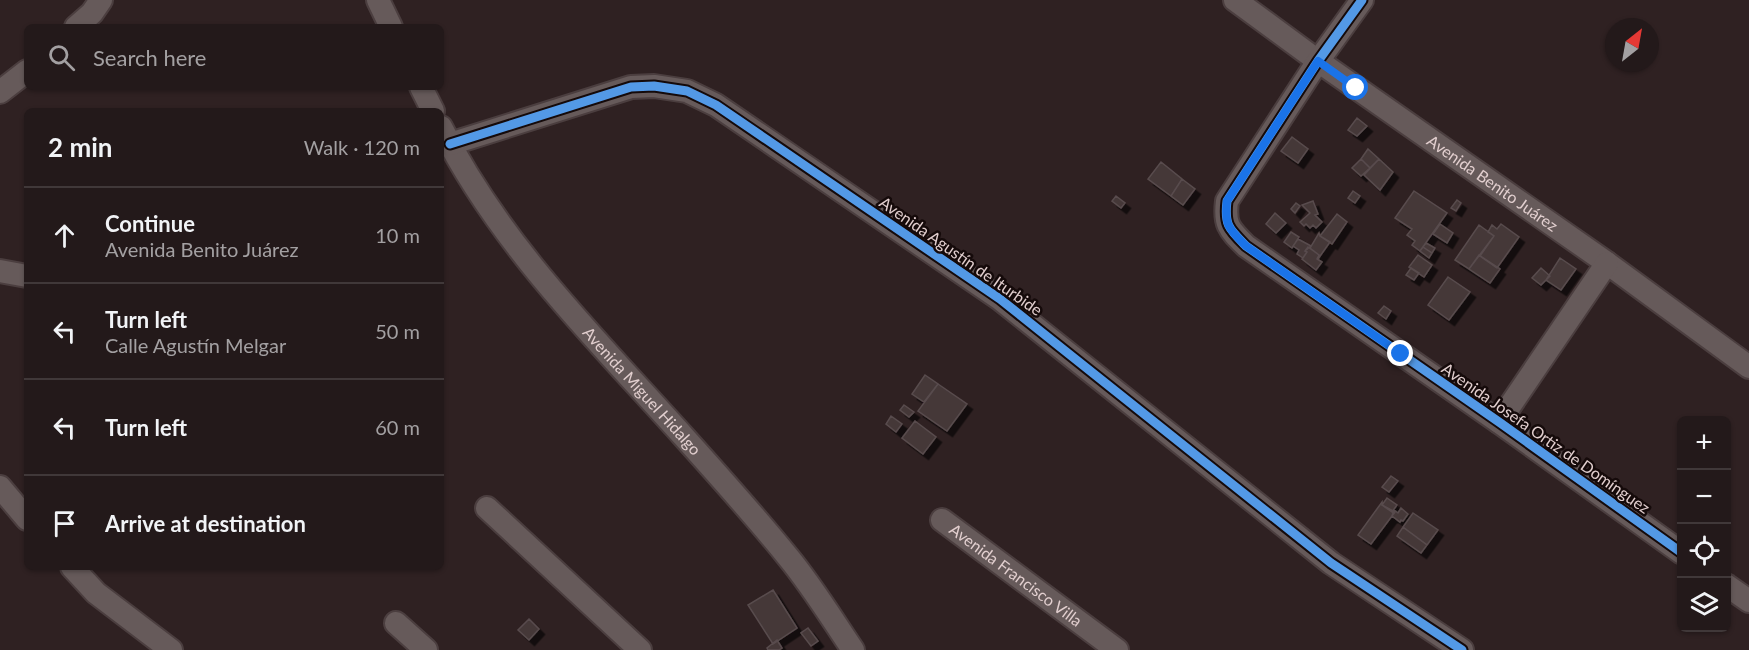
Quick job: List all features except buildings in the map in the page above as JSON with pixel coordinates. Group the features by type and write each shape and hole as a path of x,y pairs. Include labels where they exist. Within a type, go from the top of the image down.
{"street":[{"path":"79,24 92,13 101,0"},
{"path":"378,0 390,24"},
{"name":"Avenida Benito Juárez","path":"1235,0 1318,61 1607,262 1749,367"},
{"path":"1318,61 1362,0"},
{"name":"Avenida Josefa Ortiz de Domínguez","path":"1318,61 1227,201 1225,217 1230,230 1246,246 1677,549"},
{"path":"0,92 24,73"},
{"name":"Avenida Agustín de Iturbide","path":"445,136 631,87 654,86 687,91 706,100 1000,299 1332,563 1462,650"},
{"path":"422,90 432,108"},
{"name":"Avenida Miguel Hidalgo","path":"445,136 497,219 566,307 789,558 853,650"},
{"path":"1498,422 1607,262"},
{"path":"0,271 24,275"},
{"path":"0,487 24,515"},
{"path":"488,508 640,650"},
{"name":"Avenida Francisco Villa","path":"942,520 1117,650"},
{"path":"75,570 96,593 171,650"},
{"path":"1731,588 1749,601"},
{"path":"396,623 426,650"}],"cycle path":[{"path":"1362,0 1318,61 1227,201 1226,216 1229,226 1246,246 1677,549"},
{"path":"450,144 631,87 654,86 687,91 716,105 1000,299 1331,563 1462,650"}],"route":[{"path":"1356,88 1318,61 1227,201 1225,217 1230,230 1246,246 1401,354"}]}
